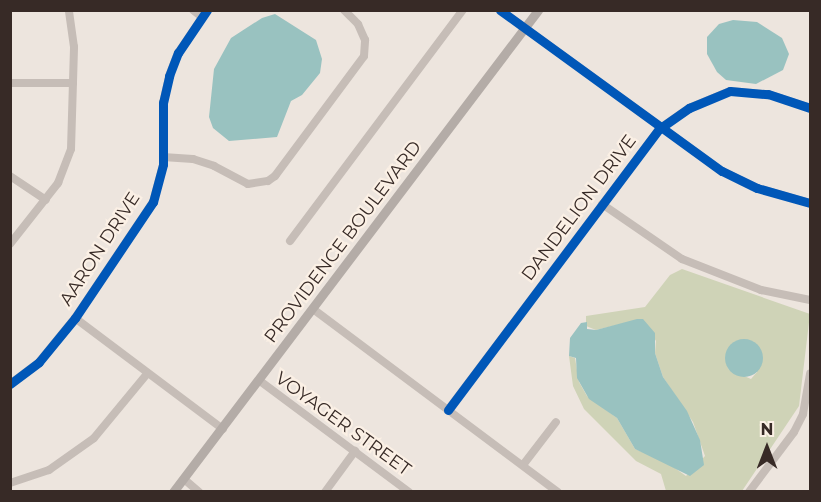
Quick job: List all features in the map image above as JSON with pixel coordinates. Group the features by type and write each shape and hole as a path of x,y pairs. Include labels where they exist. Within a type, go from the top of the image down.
{"main road":[{"name":"PROVIDENCE BOULEVARD","path":"173,492 260,381 538,10"}],"street":[{"path":"10,244 46,200 64,172 71,149 73,83 69,10"},
{"path":"193,10 204,14"},
{"path":"163,157 214,166 248,184 268,181 275,176 364,56 365,40 358,24 344,10"},
{"path":"290,241 463,10"},
{"path":"500,10 659,129 722,171 758,188 810,203"},
{"name":"AARON DRIVE","path":"10,384 39,362 75,318 148,212 159,184 163,157 163,103 169,76 204,14"},
{"path":"10,83 73,83"},
{"name":"DANDELION DRIVE","path":"448,410 659,129 689,108 730,91 768,94 810,108"},
{"path":"10,176 46,200"},
{"path":"602,204 660,247 691,264 761,290 810,300"},
{"path":"313,309 558,492"},
{"path":"75,318 223,429"},
{"path":"10,483 49,470 94,438 147,374"},
{"path":"749,492 794,432 803,414 810,374"},
{"name":"VOYAGER STREET","path":"260,381 409,492"},
{"path":"523,465 556,422"},
{"path":"325,492 355,452"},
{"path":"184,479 199,492"}],"green space":[{"path":"682,269 810,314 799,406 742,491 666,491 661,474 636,461 584,409 573,386 569,356 575,358 579,382 587,396 617,418 635,449 665,461 686,476 705,456 693,422 663,377 655,353 656,341 642,319 596,330 586,326 586,316 645,307 670,275","holes":["727,354 757,372 751,379 728,369"]}],"water":[{"path":"275,14 316,40 322,59 320,73 302,95 291,101 277,137 229,141 213,128 209,117 214,69 231,38 262,18"},
{"path":"733,20 757,22 782,38 789,54 783,70 756,84 726,80 717,72 707,54 707,37 719,24"},
{"path":"643,319 655,333 655,353 663,377 687,411 700,440 704,465 690,476 635,449 617,418 589,399 577,378 576,358 569,356 570,338 581,323 587,322 587,329 596,330"},
{"path":"744,339 758,344 763,358 758,372 744,377 730,372 725,358 730,344"}],"cycle path":[{"path":"10,384 39,362 75,318 153,202 163,164 163,103 169,76 178,53 207,10"},
{"path":"500,10 722,171 757,188 810,203"},
{"path":"448,410 659,129 689,108 730,91 768,94 810,108"}]}
